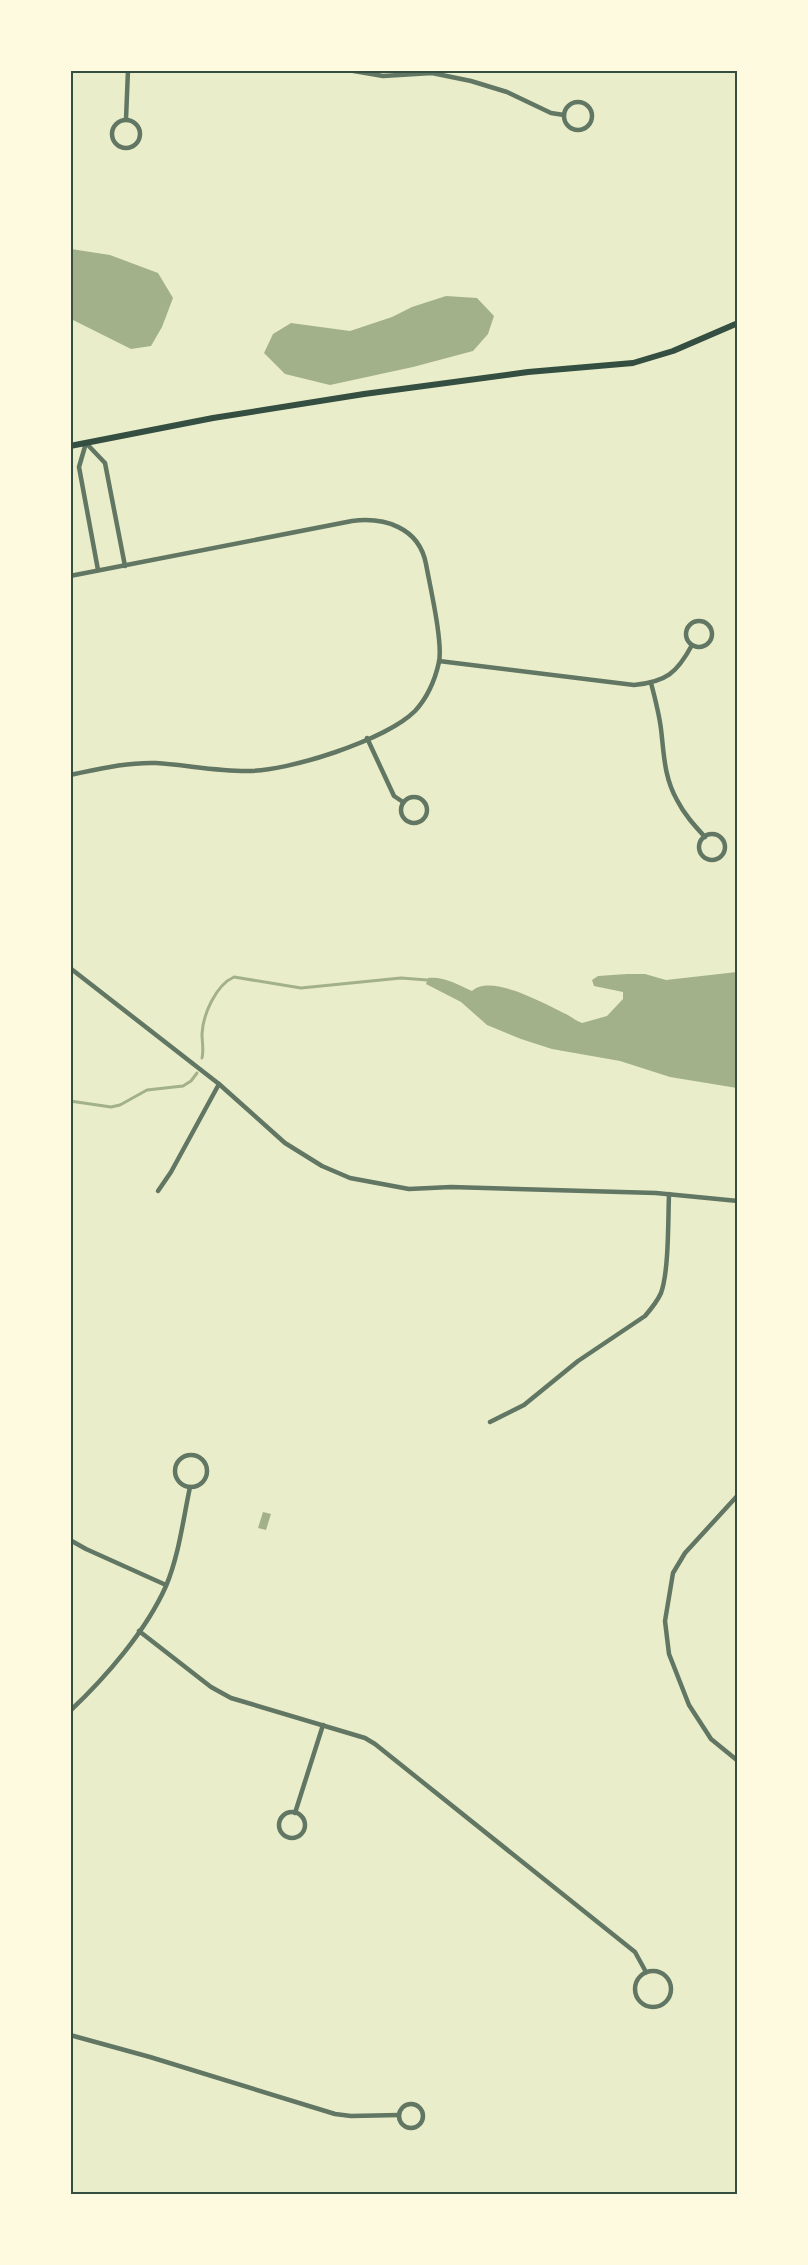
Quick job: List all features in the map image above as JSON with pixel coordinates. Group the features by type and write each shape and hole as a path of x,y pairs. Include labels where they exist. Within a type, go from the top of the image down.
{"main road":[{"path":"70,446 213,418 364,394 528,372 633,363 674,351 738,323"}],"street":[{"path":"126,120 128,70"},
{"path":"348,70 382,76 432,73 471,81 507,92 550,113 564,115"},
{"path":"579,102 587,105 592,117 585,128 577,130 568,127 564,115 570,104 579,102"},
{"path":"126,120 135,123 140,132 135,145 126,148 114,142 111,134 114,125 126,120"},
{"path":"86,442 105,463 125,566"},
{"path":"86,442 79,467 98,570"},
{"path":"70,576 352,521 370,519 391,522 417,543 425,559 438,635 439,661 426,696 414,711 382,732 340,751 270,769 246,771 155,763 132,764 70,775"},
{"path":"694,623 705,623 712,633 710,641 700,647 692,645 687,639 688,628 694,623"},
{"path":"439,661 634,685 663,680 675,672 692,645"},
{"path":"651,683 659,717 661,749 670,784 676,800 705,837"},
{"path":"367,738 394,796 403,802"},
{"path":"410,797 423,800 426,808 424,817 418,822 407,820 402,814 403,802 410,797"},
{"path":"712,834 723,840 725,848 722,855 715,859 703,855 700,848 705,837 712,834"},
{"path":"70,968 219,1084 285,1143 322,1166 350,1178 409,1189 451,1187 669,1194 738,1201"},
{"path":"158,1191 171,1172 219,1084"},
{"path":"490,1422 524,1405 578,1361 645,1316 653,1307 661,1292 664,1276 669,1194"},
{"path":"192,1455 202,1458 207,1472 204,1481 190,1487 179,1480 176,1467 182,1458 192,1455"},
{"path":"70,1711 90,1693 140,1631 166,1585 178,1549 190,1487"},
{"path":"738,1495 685,1553 673,1573 665,1621 669,1654 689,1705 711,1739 738,1761"},
{"path":"70,1540 166,1585"},
{"path":"140,1631 211,1687 231,1698 365,1738 375,1744 635,1952 646,1972"},
{"path":"295,1813 323,1725"},
{"path":"287,1813 295,1813 304,1821 304,1828 300,1835 288,1837 282,1833 280,1822 287,1813"},
{"path":"658,1971 668,1978 670,1984 671,1990 667,2001 657,2007 646,2007 635,1995 634,1989 638,1978 646,1972 658,1971"},
{"path":"70,2035 335,2114 399,2115"},
{"path":"410,2104 421,2109 423,2116 420,2123 410,2128 401,2121 399,2115 403,2108 410,2104"}],"shaded area":[{"path":"71,249 110,255 158,273 173,298 162,327 151,346 131,349 71,319"},
{"path":"446,296 477,298 494,316 488,334 473,351 330,385 285,374 264,353 273,334 291,323 350,331"},
{"path":"737,972 737,1088 670,1077 620,1061 552,1049 521,1039 487,1025 461,1002 426,984 428,978 439,978 472,991 481,986 505,988 532,998 582,1023 607,1016 623,999 623,992 594,986 592,980 598,976 645,974 666,980"},
{"path":"263,1512 271,1514 266,1530 258,1528"}],"waterway":[{"path":"202,1058 202,1034 208,1009 216,993 234,977 301,988 401,978 427,980"},
{"path":"70,1101 111,1107 120,1105 147,1090 183,1086 197,1073"}]}
